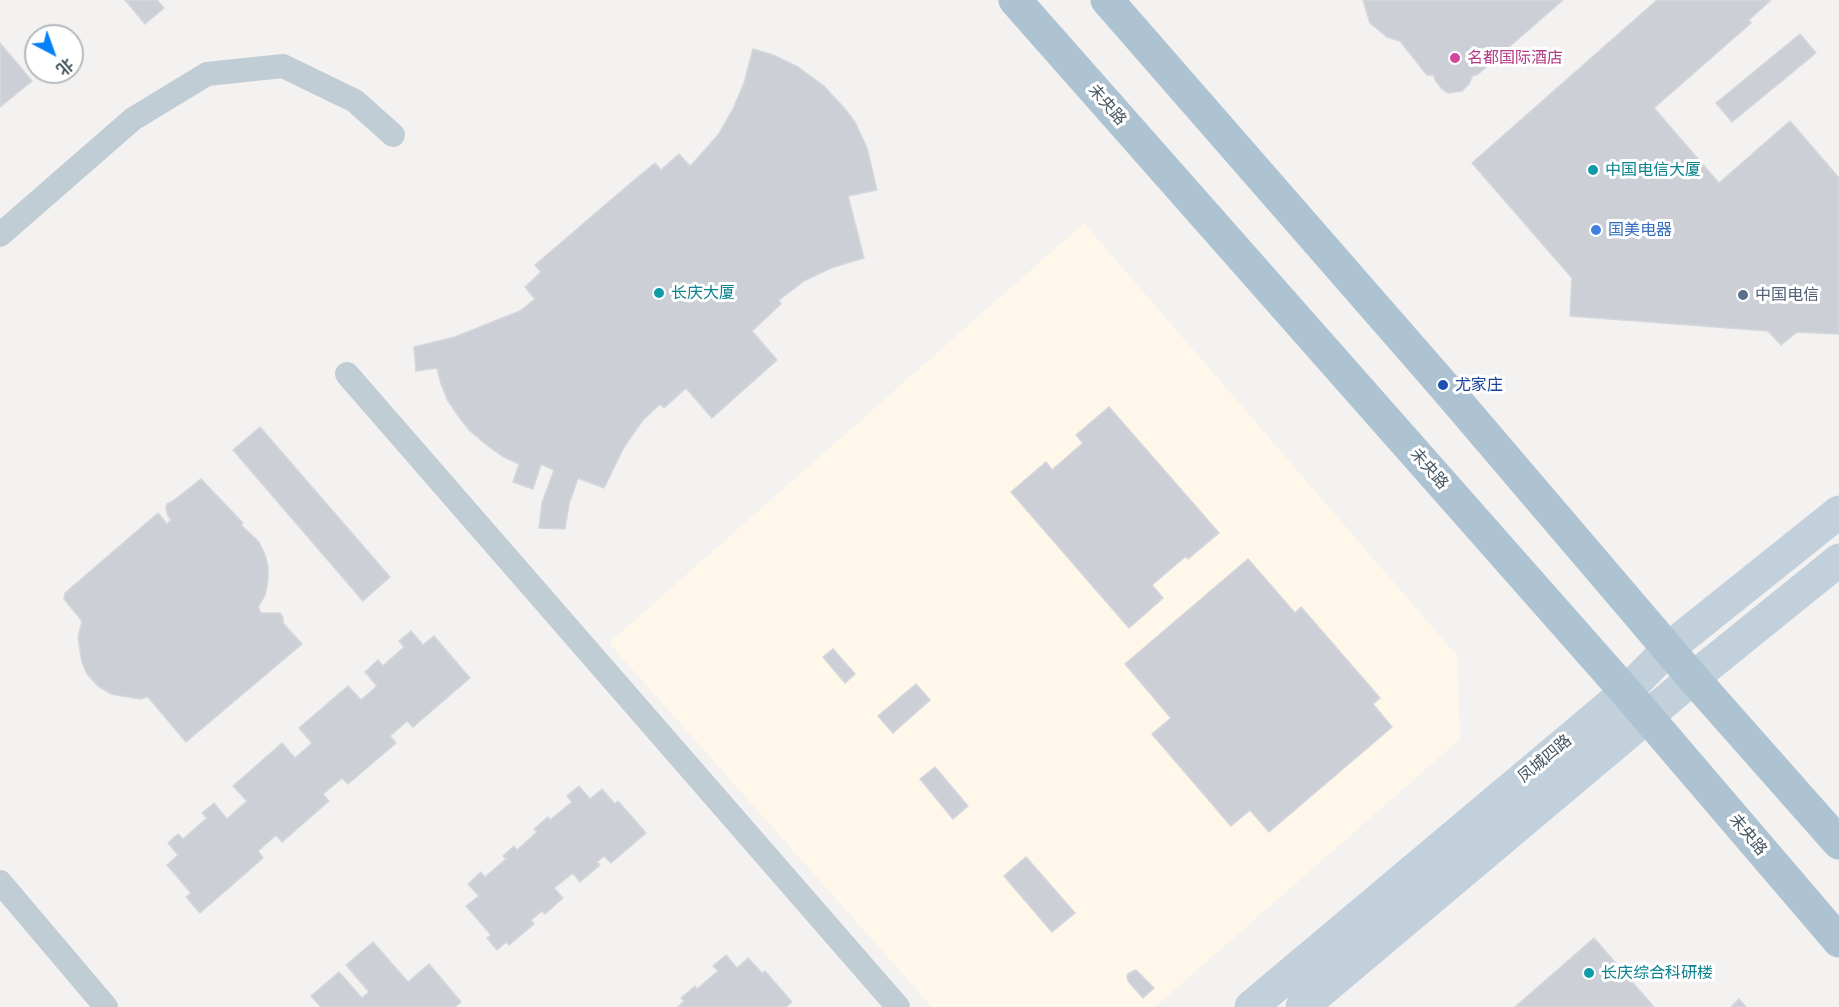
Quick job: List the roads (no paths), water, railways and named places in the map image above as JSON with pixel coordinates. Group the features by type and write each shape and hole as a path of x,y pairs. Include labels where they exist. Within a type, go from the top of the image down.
{"main road":[{"name":"未央路","path":"1015,0 1648,717 1839,941"},
{"path":"1107,0 1670,648 1693,678 1839,843"}],"street":[{"path":"0,235 133,119 207,74 283,66 355,101 393,135"},
{"path":"347,374 898,1007"},
{"name":"凤城四路","path":"1251,1007 1626,692 1670,648 1839,512"},
{"name":"凤城四路","path":"1302,1007 1693,678 1839,560"},
{"path":"0,882 106,1007"}],"place":[{"name":"名都国际酒店","path":"1455,58"},
{"name":"中国电信大厦","path":"1593,170"},
{"name":"国美电器","path":"1596,230"},
{"name":"长庆大厦","path":"659,293"},
{"name":"中国电信","path":"1743,295"},
{"name":"尤家庄","path":"1443,385"},
{"name":"长庆综合科研楼","path":"1589,973"}]}
